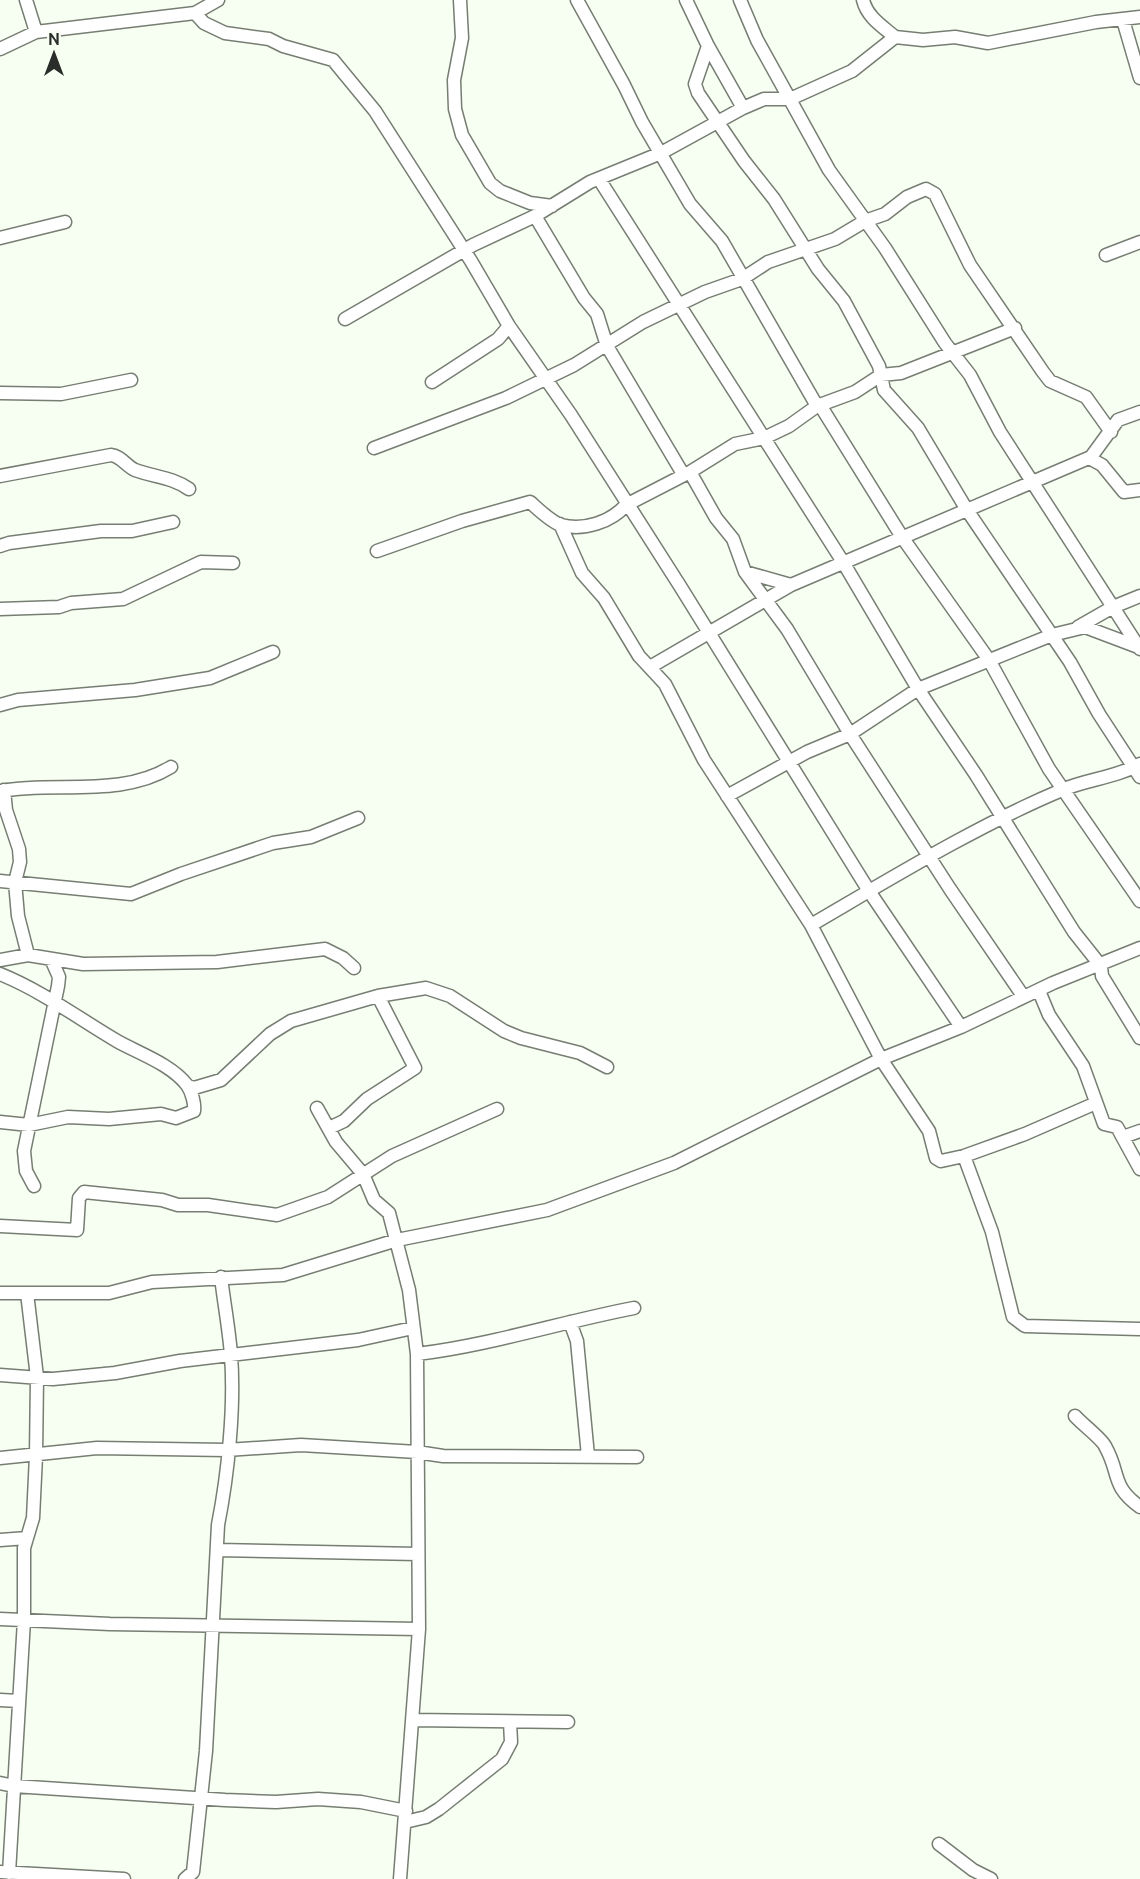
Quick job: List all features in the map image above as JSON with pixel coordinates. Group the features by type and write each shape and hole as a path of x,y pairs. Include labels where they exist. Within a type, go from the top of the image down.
{"street":[{"path":"26,0 36,32"},
{"path":"0,49 36,32 195,13 218,0"},
{"path":"460,0 462,38 454,80 455,109 462,135 490,183 500,191 530,203 552,206"},
{"path":"577,0 690,204 722,241 742,279 818,406 902,537 989,660 1049,770 1140,901"},
{"path":"686,0 708,46 743,108"},
{"path":"740,0 757,40 829,170 951,351 970,375 1000,432 1139,648"},
{"path":"863,0 870,15 895,37 923,40 955,37 988,43 1096,22 1140,18"},
{"path":"195,13 204,23 225,33 269,39 283,46 333,60 375,111 464,250 509,326 791,762 869,891 961,1027"},
{"path":"1123,20 1140,78"},
{"path":"345,319 464,250 535,216 590,182 661,153 764,99 790,99 852,71 895,37"},
{"path":"708,46 695,84 698,93 774,199 818,269 844,301 865,337 881,375 884,390 918,428 967,510 1052,635 1138,769 1064,789 930,857 811,925"},
{"path":"599,178 843,562 918,690 976,775 1074,932 1101,966 1102,976 1140,1038"},
{"path":"374,448 506,398 544,377 574,365 607,346 627,331 705,292 742,279 768,262 835,239 865,221 885,214 907,197 926,189 931,190 970,265 1050,381 1086,397 1112,432"},
{"path":"535,216 584,298 597,314 607,346 686,473 733,539 745,572 788,629 850,734 1023,996"},
{"path":"0,238 9,238 66,222"},
{"path":"1106,255 1140,242"},
{"path":"432,381 498,339 509,326"},
{"path":"560,525 599,524 620,512 626,505 735,444 764,438 789,426 818,406 855,392 881,375 901,373 951,351 1015,328"},
{"path":"0,393 61,394 131,380"},
{"path":"650,667 764,598 791,585 1089,458 1112,432 1118,420 1140,412"},
{"path":"0,476 111,455 116,456 132,469 157,474 189,489"},
{"path":"1089,458 1102,465 1124,492 1140,490"},
{"path":"376,551 462,521 530,502 560,525 582,573 604,598 639,656 665,684 704,760 811,925 881,1059 929,1131 936,1158 941,1161 964,1156 1045,1127 1096,1103"},
{"path":"0,546 101,531 140,530 173,522"},
{"path":"0,609 59,607 71,603 123,598 201,562 233,563"},
{"path":"745,572 791,585"},
{"path":"727,796 850,734 918,690 1052,635 1078,627 1113,607 1140,596"},
{"path":"1078,627 1091,629 1139,648"},
{"path":"0,705 18,700 135,690 210,678 273,652"},
{"path":"28,955 18,916 15,882 20,855 2,791 128,784 153,778 171,767"},
{"path":"0,881 131,894 143,891 154,882 273,843 311,837 358,818"},
{"path":"0,1293 110,1293 152,1282 284,1275 397,1240 547,1210 674,1163 881,1059 961,1027 1023,996 1101,966 1140,948"},
{"path":"0,960 28,955 52,961 93,964 217,962 305,949 324,949 343,958 354,968"},
{"path":"34,1186 26,1171 24,1151 49,1038 59,977 52,961"},
{"path":"0,974 33,987 54,1002 158,1063 194,1088 221,1080 270,1034 291,1021 378,996 426,988 450,996 504,1031 521,1038 580,1053 607,1067"},
{"path":"1039,991 1049,1014 1083,1066 1104,1124 1118,1127 1140,1169"},
{"path":"329,1128 344,1121 367,1099 415,1068 378,996"},
{"path":"0,1122 29,1125 68,1117 110,1119 161,1114 176,1118 194,1111 195,1105 188,1086"},
{"path":"317,1108 363,1174 374,1200 389,1213 413,1311 417,1354 419,1629 400,1879"},
{"path":"0,1226 77,1230 79,1198 84,1192 277,1215 328,1197 393,1155 497,1109"},
{"path":"1123,1137 1140,1131"},
{"path":"964,1156 992,1232 1013,1317 1025,1326 1140,1329"},
{"path":"185,1879 193,1872 202,1797 217,1550 232,1411 231,1356 221,1277"},
{"path":"27,1293 38,1377 36,1456 33,1518 24,1548 24,1620 14,1786 4,1873 124,1879"},
{"path":"417,1354 459,1349 634,1308"},
{"path":"570,1322 577,1341 588,1456"},
{"path":"0,1375 68,1378 358,1340 413,1328"},
{"path":"1075,1416 1106,1446 1119,1487 1140,1507"},
{"path":"0,1458 98,1448 227,1450 301,1445 417,1452 443,1456 637,1456"},
{"path":"0,1540 27,1538"},
{"path":"217,1550 418,1554"},
{"path":"0,1619 213,1626 419,1629"},
{"path":"0,1700 19,1701"},
{"path":"413,1720 568,1722"},
{"path":"0,1783 14,1786 276,1802 318,1799 361,1802 406,1816 426,1817 502,1759 511,1742 510,1722"},
{"path":"939,1844 973,1870 991,1879"}]}
